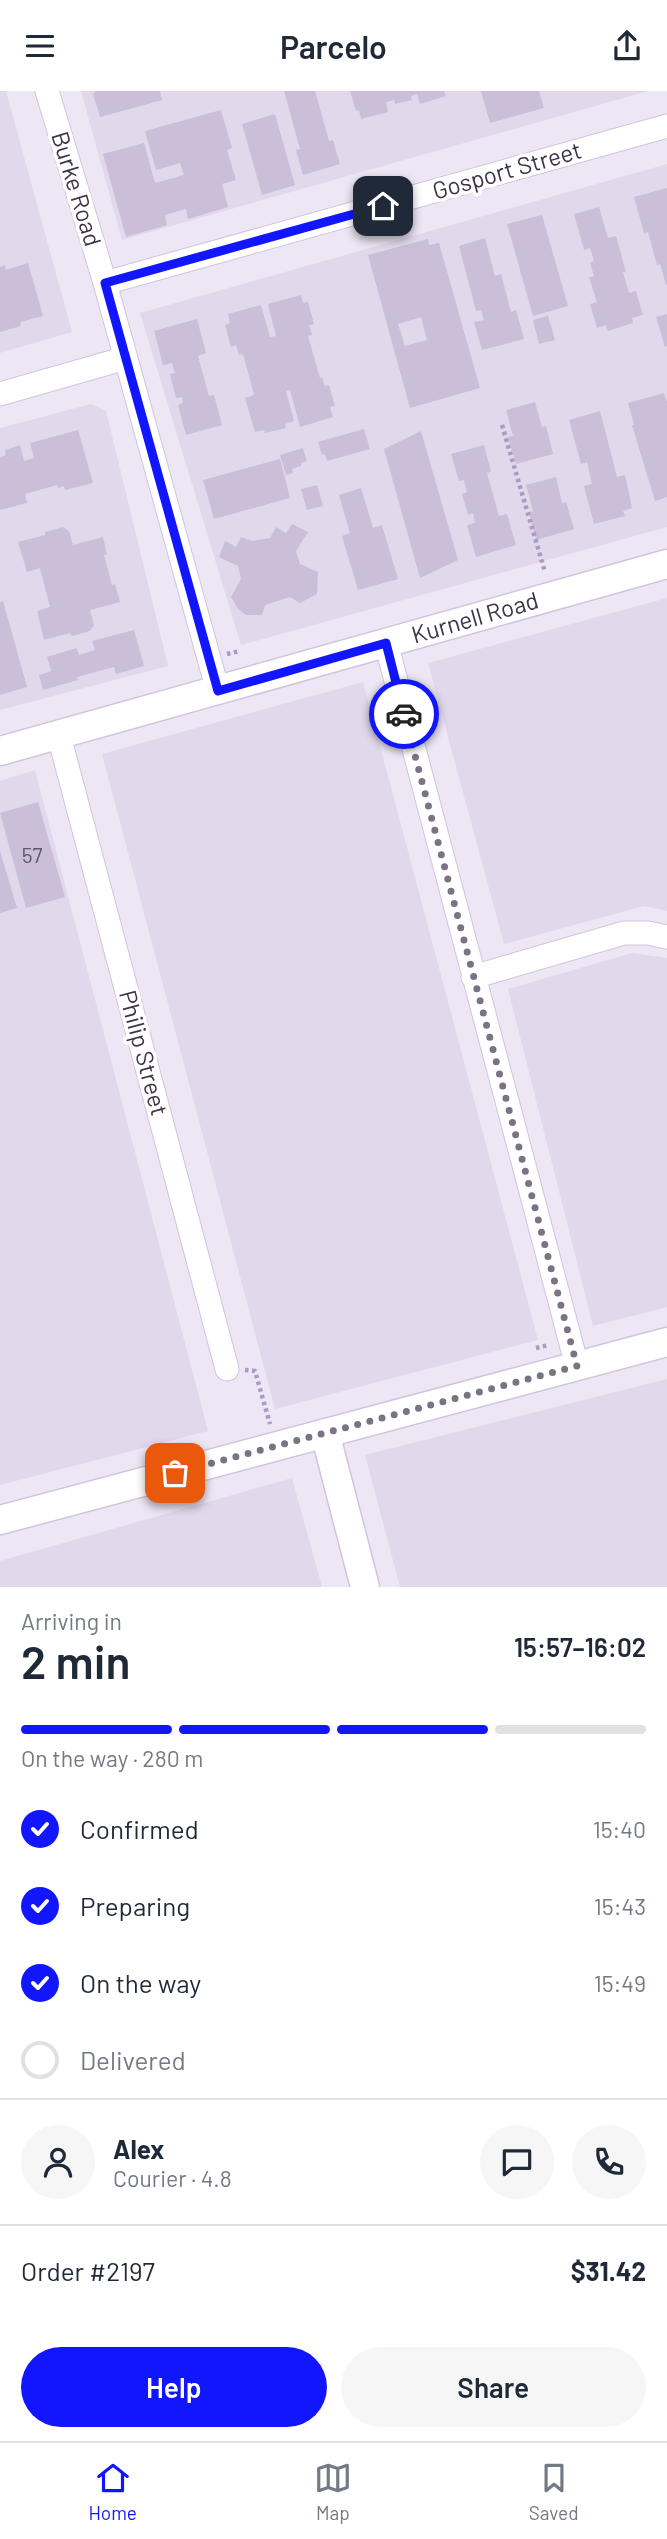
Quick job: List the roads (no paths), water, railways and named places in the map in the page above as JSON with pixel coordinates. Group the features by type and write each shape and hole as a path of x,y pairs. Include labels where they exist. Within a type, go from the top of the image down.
{"street":[{"name":"Burke Road","path":"47,91 105,283 218,691"},
{"name":"Gosport Street","path":"105,283 667,126"},
{"path":"0,394 126,358"},
{"name":"Kurnell Road","path":"0,751 667,564"},
{"path":"386,643 577,1366"},
{"name":"Philip Street","path":"59,736 227,1369"},
{"path":"473,977 624,933 648,933 667,937"},
{"path":"0,1520 667,1342"},
{"path":"325,1433 365,1587"}]}
